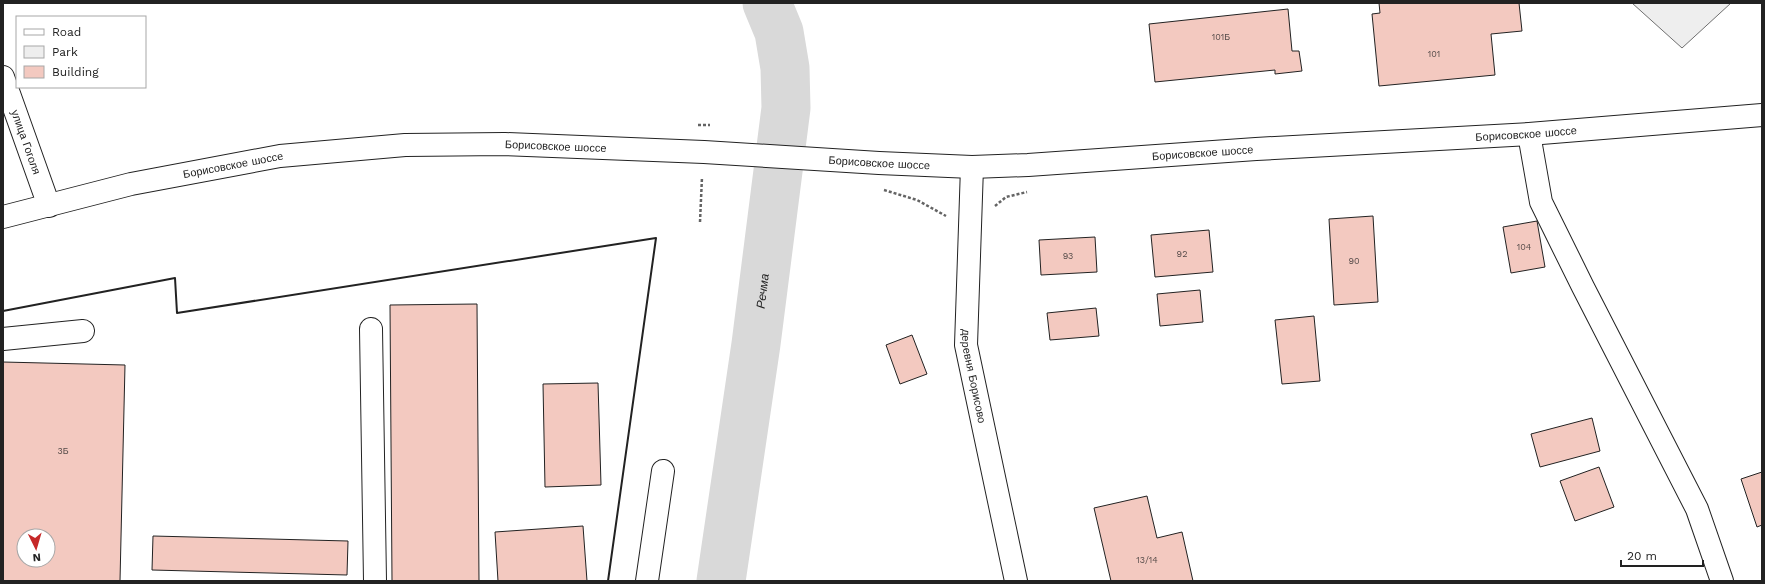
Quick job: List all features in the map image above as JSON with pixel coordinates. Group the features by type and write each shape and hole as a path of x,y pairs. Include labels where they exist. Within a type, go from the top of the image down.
{"main road":[{"name":"улица Гоголя","path":"3,78 49,206"},
{"name":"Борисовское шоссе","path":"3,217 132,184 184,173 280,156 405,145 505,144 708,152 879,163 972,167 1028,165 1256,149 1529,134 1762,115"},
{"path":"1529,134 1541,202 1582,287 1697,509 1722,581"},
{"name":"деревня Борисово","path":"972,167 966,345 1016,581"},
{"path":"370,329 375,581"},
{"path":"3,339 83,331"},
{"path":"648,581 663,470"}],"path":[{"path":"695,176 702,177 700,222"},
{"path":"878,188 917,200 970,230 982,216 1006,198 1031,190"}],"green space":[{"path":"1632,3 1731,3 1682,48"}],"building":[{"path":"1379,3 1519,3 1522,31 1491,34 1495,75 1379,86 1372,14 1380,13"},
{"path":"1288,9 1292,51 1299,51 1302,71 1275,74 1275,70 1155,82 1149,24"},
{"path":"1373,216 1378,302 1334,305 1329,219"},
{"path":"1537,221 1545,267 1511,273 1503,227"},
{"path":"1209,230 1213,272 1155,277 1151,235"},
{"path":"1095,237 1097,272 1041,275 1039,240"},
{"path":"1200,290 1203,322 1160,326 1157,294"},
{"path":"477,304 479,581 392,581 390,305"},
{"path":"1096,308 1099,336 1050,340 1047,313"},
{"path":"1314,316 1320,381 1282,384 1275,320"},
{"path":"912,335 927,374 900,384 886,345"},
{"path":"3,362 125,365 120,581 3,581"},
{"path":"598,383 601,485 545,487 543,384"},
{"path":"1592,418 1600,451 1540,467 1531,434"},
{"path":"1599,467 1614,507 1575,521 1560,481"},
{"path":"1762,472 1762,525 1757,527 1741,479"},
{"path":"1147,496 1157,538 1182,532 1193,581 1111,581 1094,508"},
{"path":"583,526 587,581 498,581 495,532"},
{"path":"153,536 348,541 347,575 152,570"}],"waterway":[{"name":"Речма","path":"721,581 756,344 786,108 785,68 779,32 767,3"}],"wall":[{"path":"3,311 175,278 177,313 656,238 608,581"}]}
